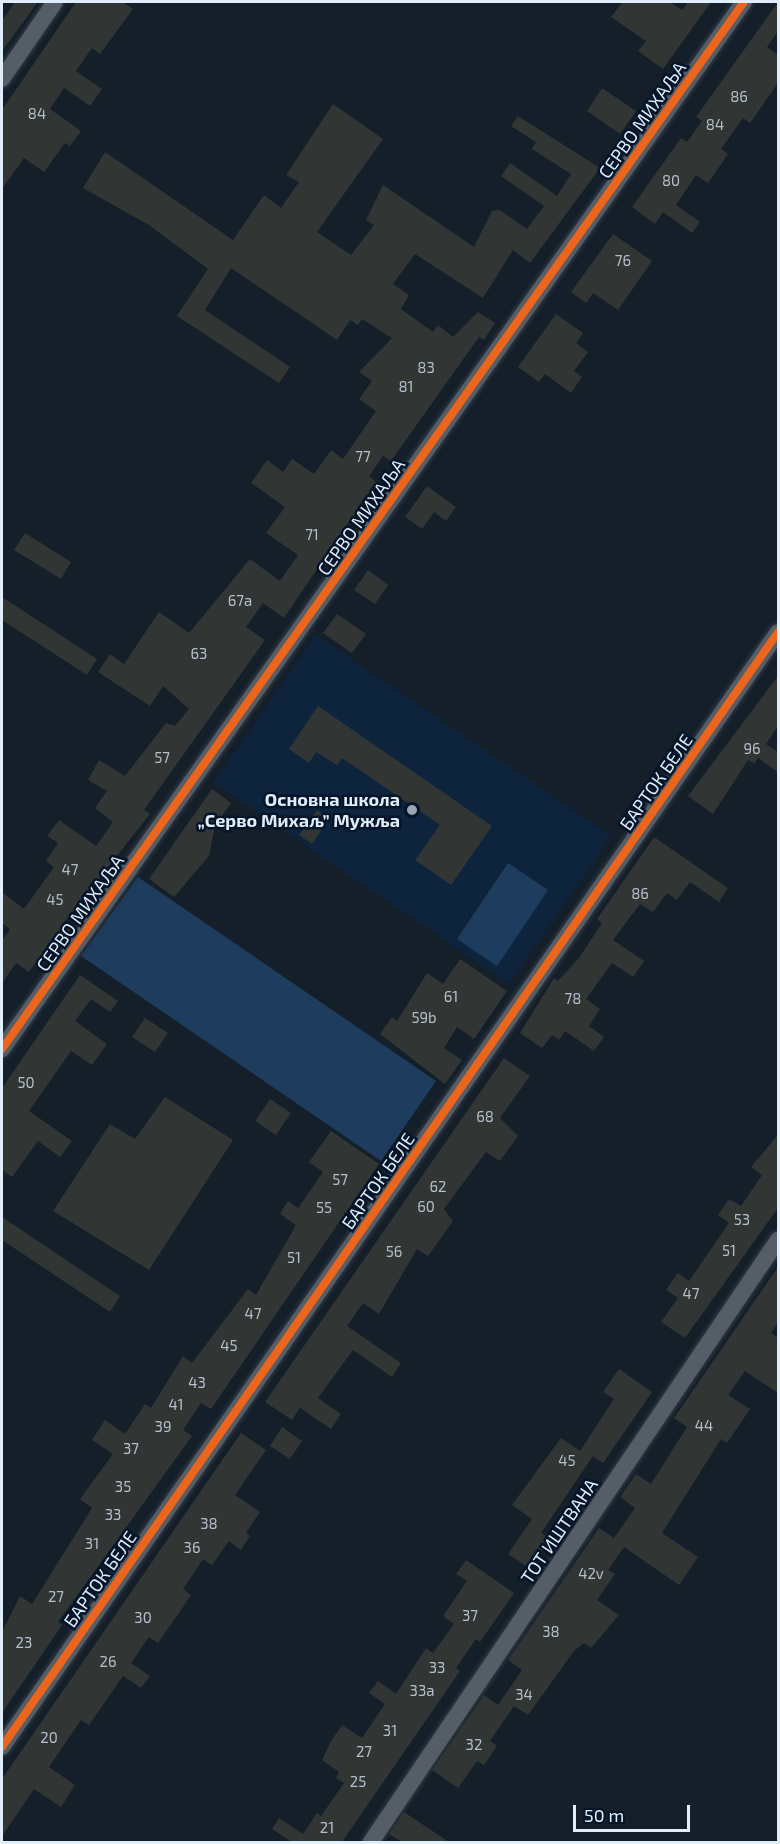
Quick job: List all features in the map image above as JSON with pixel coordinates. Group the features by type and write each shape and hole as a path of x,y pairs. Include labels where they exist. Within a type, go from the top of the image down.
{"street":[{"path":"2,79 55,2"},
{"name":"СЕРВО МИХАЉА","path":"2,1050 744,2"},
{"name":"БАРТОК БЕЛЕ","path":"2,1747 778,632"},
{"name":"ТОТ ИШТВАНА","path":"371,1842 778,1240"}],"shaded area":[{"name":"Основна школа „Серво Михаљ” Мужља","path":"316,635 611,836 509,984 214,783"},
{"path":"508,863 548,890 497,966 457,939"},
{"path":"138,877 436,1081 381,1161 81,956"}],"building":[{"path":"15,2 38,2 2,51 2,21"},
{"path":"76,2 122,2 133,9 100,54 92,48 76,71 102,89 90,106 64,88 50,109 81,131 70,146 65,143 44,172 24,158 2,189 2,110"},
{"path":"623,2 670,2 682,10 688,2 711,2 663,69 638,51 646,41 611,17"},
{"path":"778,2 778,31 767,47 778,55 778,83 750,123 743,118 721,149 728,154 708,183 696,175 676,205 700,222 692,233 663,212 655,224 632,207 681,138 687,142 702,121 696,117"},
{"path":"602,88 636,111 620,134 587,111"},
{"path":"333,104 383,139 317,232 351,255 374,225 366,220 383,185 474,247 492,211 500,210 527,229 544,206 501,176 510,163 557,196 571,174 532,149 536,142 511,126 518,116 600,168 530,263 513,250 483,298 415,254 393,284 409,295 401,309 433,332 438,325 453,337 478,312 495,323 484,340 479,337 391,461 383,456 369,476 376,482 284,618 263,603 246,627 265,640 144,810 150,814 63,924 71,930 54,953 46,948 29,972 16,963 2,983 2,941 10,929 2,923 2,892 24,909 54,867 46,861 58,843 47,836 59,820 96,846 113,822 95,808 107,791 88,780 99,760 125,776 166,723 175,726 189,709 163,686 150,706 98,672 110,654 124,664 159,612 189,633 250,559 280,581 298,555 266,533 285,507 251,483 267,460 283,472 292,459 314,474 331,450 343,459 376,411 359,399 372,381 359,372 392,338 362,319 358,325 350,320 337,340 231,268 205,310 290,367 279,383 177,316 208,269 149,225 83,188 105,152 233,240 264,195 281,208 299,182 286,175"},
{"path":"613,234 652,261 618,310 593,293 586,303 571,292"},
{"path":"556,314 583,333 576,343 588,352 574,371 582,377 571,393 545,374 539,382 518,367"},
{"path":"427,486 456,507 446,521 434,512 422,529 405,517"},
{"path":"25,533 71,562 61,579 14,550"},
{"path":"368,570 388,585 375,604 354,590"},
{"path":"2,597 97,659 87,675 2,620"},
{"path":"337,614 366,634 352,653 323,633"},
{"path":"778,676 778,726 766,744 778,752 778,772 758,758 754,764 748,760 713,814 688,796"},
{"path":"318,706 492,826 451,885 415,860 440,825 342,758 337,765 316,752 309,763 289,749"},
{"path":"212,789 231,803 215,826 209,856 174,897 149,879"},
{"path":"317,810 329,819 312,844 299,835"},
{"path":"654,837 728,888 719,902 690,882 677,900 667,893 653,912 640,904 613,940 644,961 633,977 612,963 586,999 600,1009 589,1026 604,1037 594,1051 565,1031 559,1040 552,1035 542,1048 520,1033 554,978 558,981 579,958 602,923 597,919"},
{"path":"460,959 507,991 474,1039 457,1027 444,1048 462,1060 445,1084 380,1034 392,1017 397,1021 427,973 443,984"},
{"path":"80,975 118,1001 110,1012 91,999 75,1021 107,1044 92,1065 71,1051 29,1111 72,1141 60,1157 38,1141 12,1177 2,1170 2,1088"},
{"path":"145,1018 168,1033 155,1052 132,1037"},
{"path":"504,1058 530,1076 500,1118 518,1136 500,1161 486,1152 444,1209 453,1221 428,1256 417,1249 379,1314 363,1303 347,1326 401,1363 392,1377 353,1350 318,1398 341,1414 331,1429 300,1408 292,1420 265,1402"},
{"path":"165,1097 233,1140 149,1270 53,1211 110,1124 135,1139"},
{"path":"270,1099 291,1113 276,1135 255,1121"},
{"path":"331,1131 379,1164 211,1409 201,1403 183,1430 192,1436 58,1622 62,1625 2,1713 2,1632 20,1596 32,1604 92,1508 80,1499 113,1454 92,1440 105,1420 125,1434 145,1404 151,1408 183,1356 192,1363 248,1289 256,1295 296,1225 280,1214 288,1201 298,1208 323,1172 309,1162"},
{"path":"778,1135 778,1208 685,1338 661,1322 678,1298 666,1290 678,1273 689,1281 729,1223 718,1215 729,1199 741,1206 762,1175 751,1167"},
{"path":"2,1217 120,1296 110,1312 2,1240"},
{"path":"778,1267 778,1322 771,1333 778,1338 778,1393 745,1371 728,1395 750,1409 727,1443 721,1439 662,1533 698,1557 679,1585 624,1547 608,1570 615,1574 597,1600 619,1615 591,1648 584,1643 574,1651 528,1715 514,1706 490,1741 497,1746 484,1765 477,1761 458,1788 432,1770 484,1695 498,1705 522,1670 508,1660 599,1528 614,1538 635,1508 620,1497 636,1474 651,1484 687,1427 674,1418"},
{"path":"619,1369 652,1392 603,1463 593,1456 541,1533 551,1539 531,1569 508,1554 532,1519 512,1505 561,1438 580,1451 614,1399 603,1392"},
{"path":"282,1427 302,1441 290,1459 270,1446"},
{"path":"241,1433 266,1450 235,1495 260,1512 246,1533 250,1536 241,1550 229,1541 212,1565 203,1559 183,1589 191,1595 181,1610 158,1643 149,1637 131,1663 150,1676 141,1688 123,1676 89,1725 81,1720 49,1767 75,1785 61,1807 34,1789 2,1836 2,1779"},
{"path":"466,1560 514,1593 480,1642 476,1639 456,1668 460,1671 342,1842 292,1842 272,1829 279,1818 303,1834 317,1813 321,1816 344,1783 336,1778 339,1772 322,1760 331,1741 342,1725 362,1738 385,1704 369,1693 378,1681 396,1694 426,1648 433,1653 454,1624 443,1616 467,1581 456,1574"},
{"path":"404,1812 449,1842 402,1842 389,1834"}],"cycle path":[{"path":"2,1049 744,2"},
{"path":"2,1747 778,632"}],"place":[{"name":"Основна школа „Серво Михаљ” Мужља","path":"412,810"}]}
